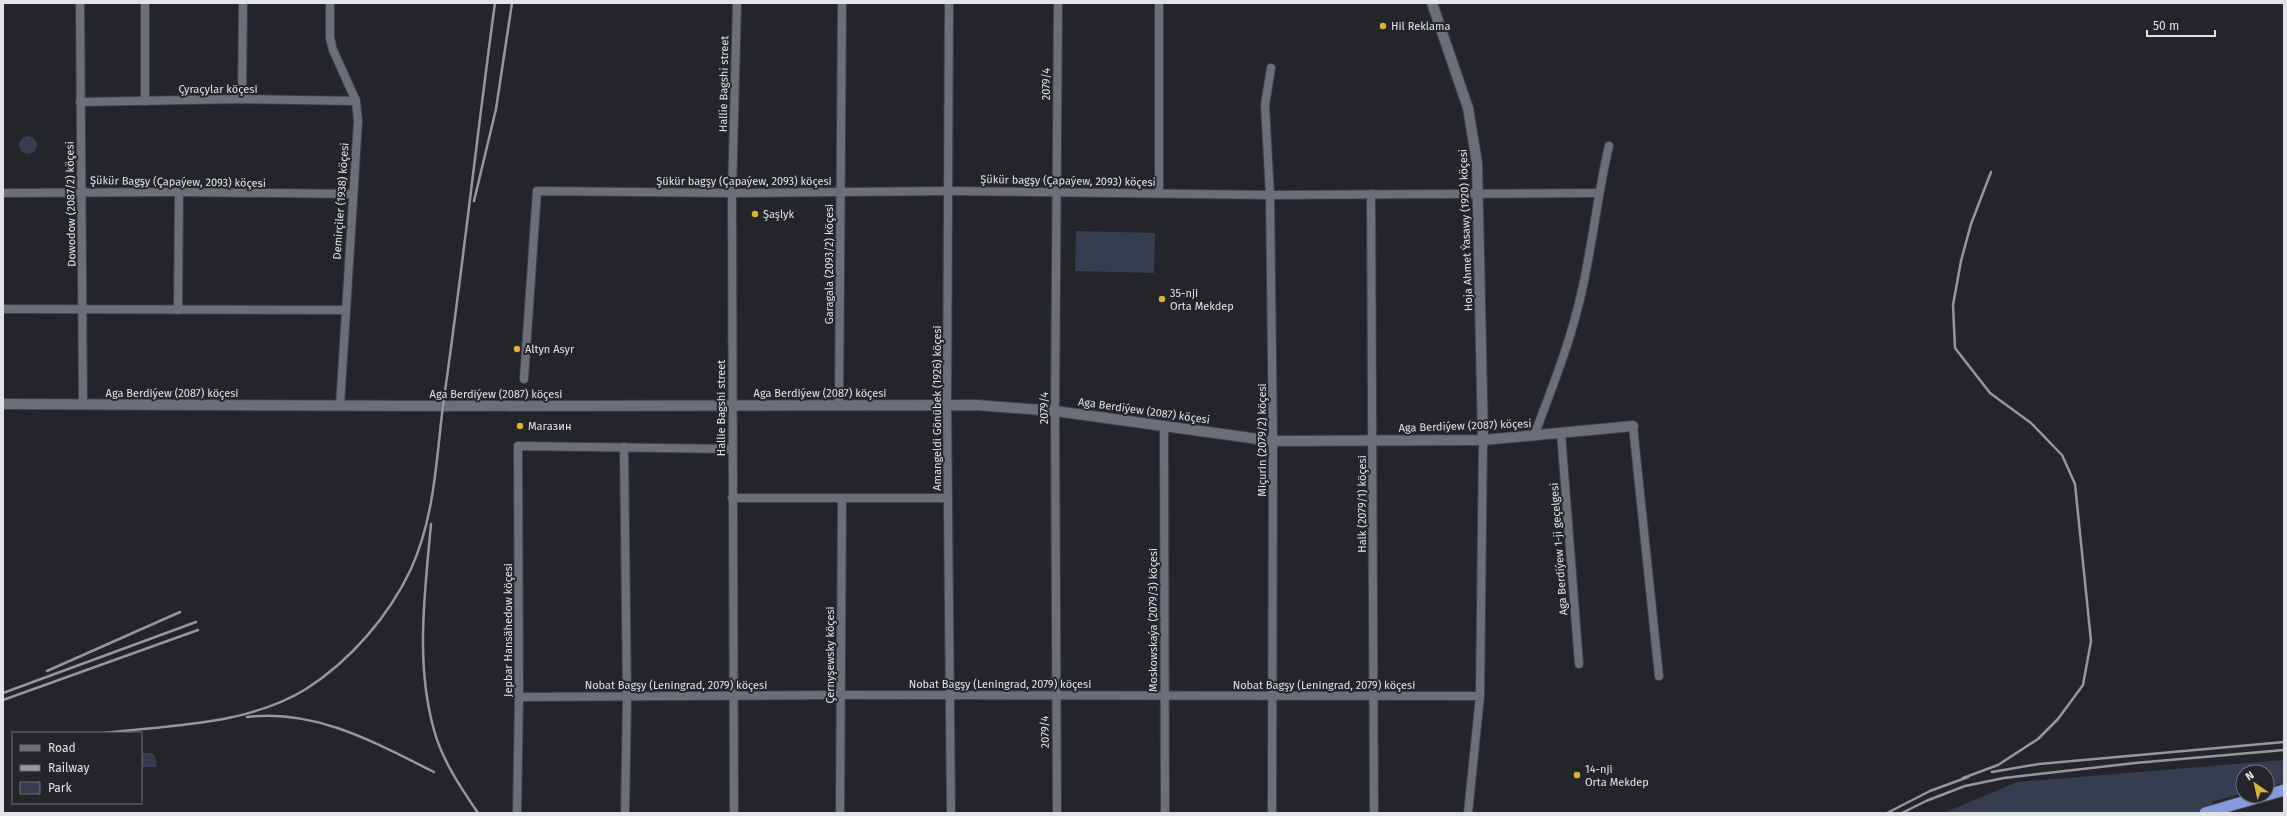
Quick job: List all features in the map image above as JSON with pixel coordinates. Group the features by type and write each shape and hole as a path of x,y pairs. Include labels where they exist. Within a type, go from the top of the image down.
{"highway":[{"path":"2205,813 2235,803"}],"street":[{"name":"Dowodow (2087/2) köçesi","path":"80,3 80,102 83,192 83,404"},
{"path":"145,3 145,101"},
{"path":"242,99 243,3"},
{"name":"Demirçiler (1938) köçesi","path":"330,3 330,38 333,50 356,101 358,122 340,406"},
{"name":"Hallie Bagshi street","path":"734,813 732,696 732,193 737,3"},
{"name":"Garagala (2093/2) köçesi","path":"839,405 842,3"},
{"name":"Amangeldi Gönübek (1926) köçesi","path":"949,3 947,405 951,813"},
{"name":"2079/4","path":"1057,813 1055,411 1058,192 1058,3"},
{"path":"1159,3 1159,193"},
{"name":"Hoja Ahmet Ýasawy (1920) köçesi","path":"1432,3 1468,108 1477,163 1483,440"},
{"name":"Miçurin (2079/2) köçesi","path":"1271,68 1265,105 1270,195 1273,441 1274,696 1272,813"},
{"name":"Çyraçylar köçesi","path":"80,102 242,99 356,101"},
{"path":"1534,436 1572,333 1585,277 1598,193 1609,146"},
{"name":"Şükür bagşy (Çapaýew, 2093) köçesi","path":"524,379 537,191 732,193 949,191 1270,195 1598,193"},
{"path":"178,310 179,192"},
{"name":"Şükür Bagşy (Çapaýew, 2093) köçesi","path":"3,193 179,192 353,194"},
{"name":"Halk (2079/1) köçesi","path":"1372,194 1374,813"},
{"path":"3,309 345,310"},
{"name":"Aga Berdiýew (2087) köçesi","path":"3,404 340,406 947,405 1055,411 1273,441 1372,442 1483,440 1633,426"},
{"name":"Moskowskaýa (2079/3) köçesi","path":"1164,426 1165,813"},
{"path":"1633,426 1659,676"},
{"name":"Aga Berdiýew 1-ji geçelgesi","path":"1561,433 1579,664"},
{"path":"1468,813 1480,696 1483,440"},
{"name":"Jepbar Hansähedow köçesi","path":"517,813 519,698 518,446 624,447"},
{"path":"625,813 627,697 624,447 732,449"},
{"path":"732,498 948,498"},
{"name":"Çernyşewsky köçesi","path":"840,813 842,498"},
{"name":"Nobat Bagşy (Leningrad, 2079) köçesi","path":"519,698 840,695 1480,696"}],"green space":[{"path":"28,136 34,139 37,145 34,151 28,154 22,151 19,145 22,139"},
{"path":"1076,231 1155,233 1154,273 1075,271"},
{"path":"142,753 152,753 155,756 157,767 142,767"},
{"path":"2284,760 2284,783 2275,785 2275,764 2235,764"},
{"path":"2235,764 2235,795 2212,802 2216,813 1944,813 2017,782"}],"railway":[{"path":"114,732 208,722 234,717 283,701 306,689 322,678 353,651 380,620 402,587 411,569 426,527 434,485 495,3"},
{"path":"474,201 496,109 512,3"},
{"path":"1963,778 1998,765 2038,739 2058,719 2083,685 2091,641 2075,484 2062,455 2031,423 1990,393 1955,348 1953,305 1961,261 1971,224 1991,172"},
{"path":"431,524 423,627 423,653 428,705 437,741 447,763 478,813"},
{"path":"47,671 180,612"},
{"path":"3,693 196,622"},
{"path":"3,700 198,630"},
{"path":"247,717 272,716 297,718 321,723 367,739 434,772"},
{"path":"1992,772 2039,764 2284,742"},
{"path":"1902,813 1926,801 1965,786 2004,778 2135,763 2284,750"},
{"path":"1887,813 1930,791 1968,777"}],"place":[{"name":"Hil Reklama","path":"1383,26"},
{"name":"Şaşlyk","path":"755,214"},
{"name":"35-nji Orta Mekdep","path":"1162,299"},
{"name":"Altyn Asyr","path":"517,349"},
{"name":"Магазин","path":"520,426"},
{"name":"14-nji Orta Mekdep","path":"1577,775"}]}
